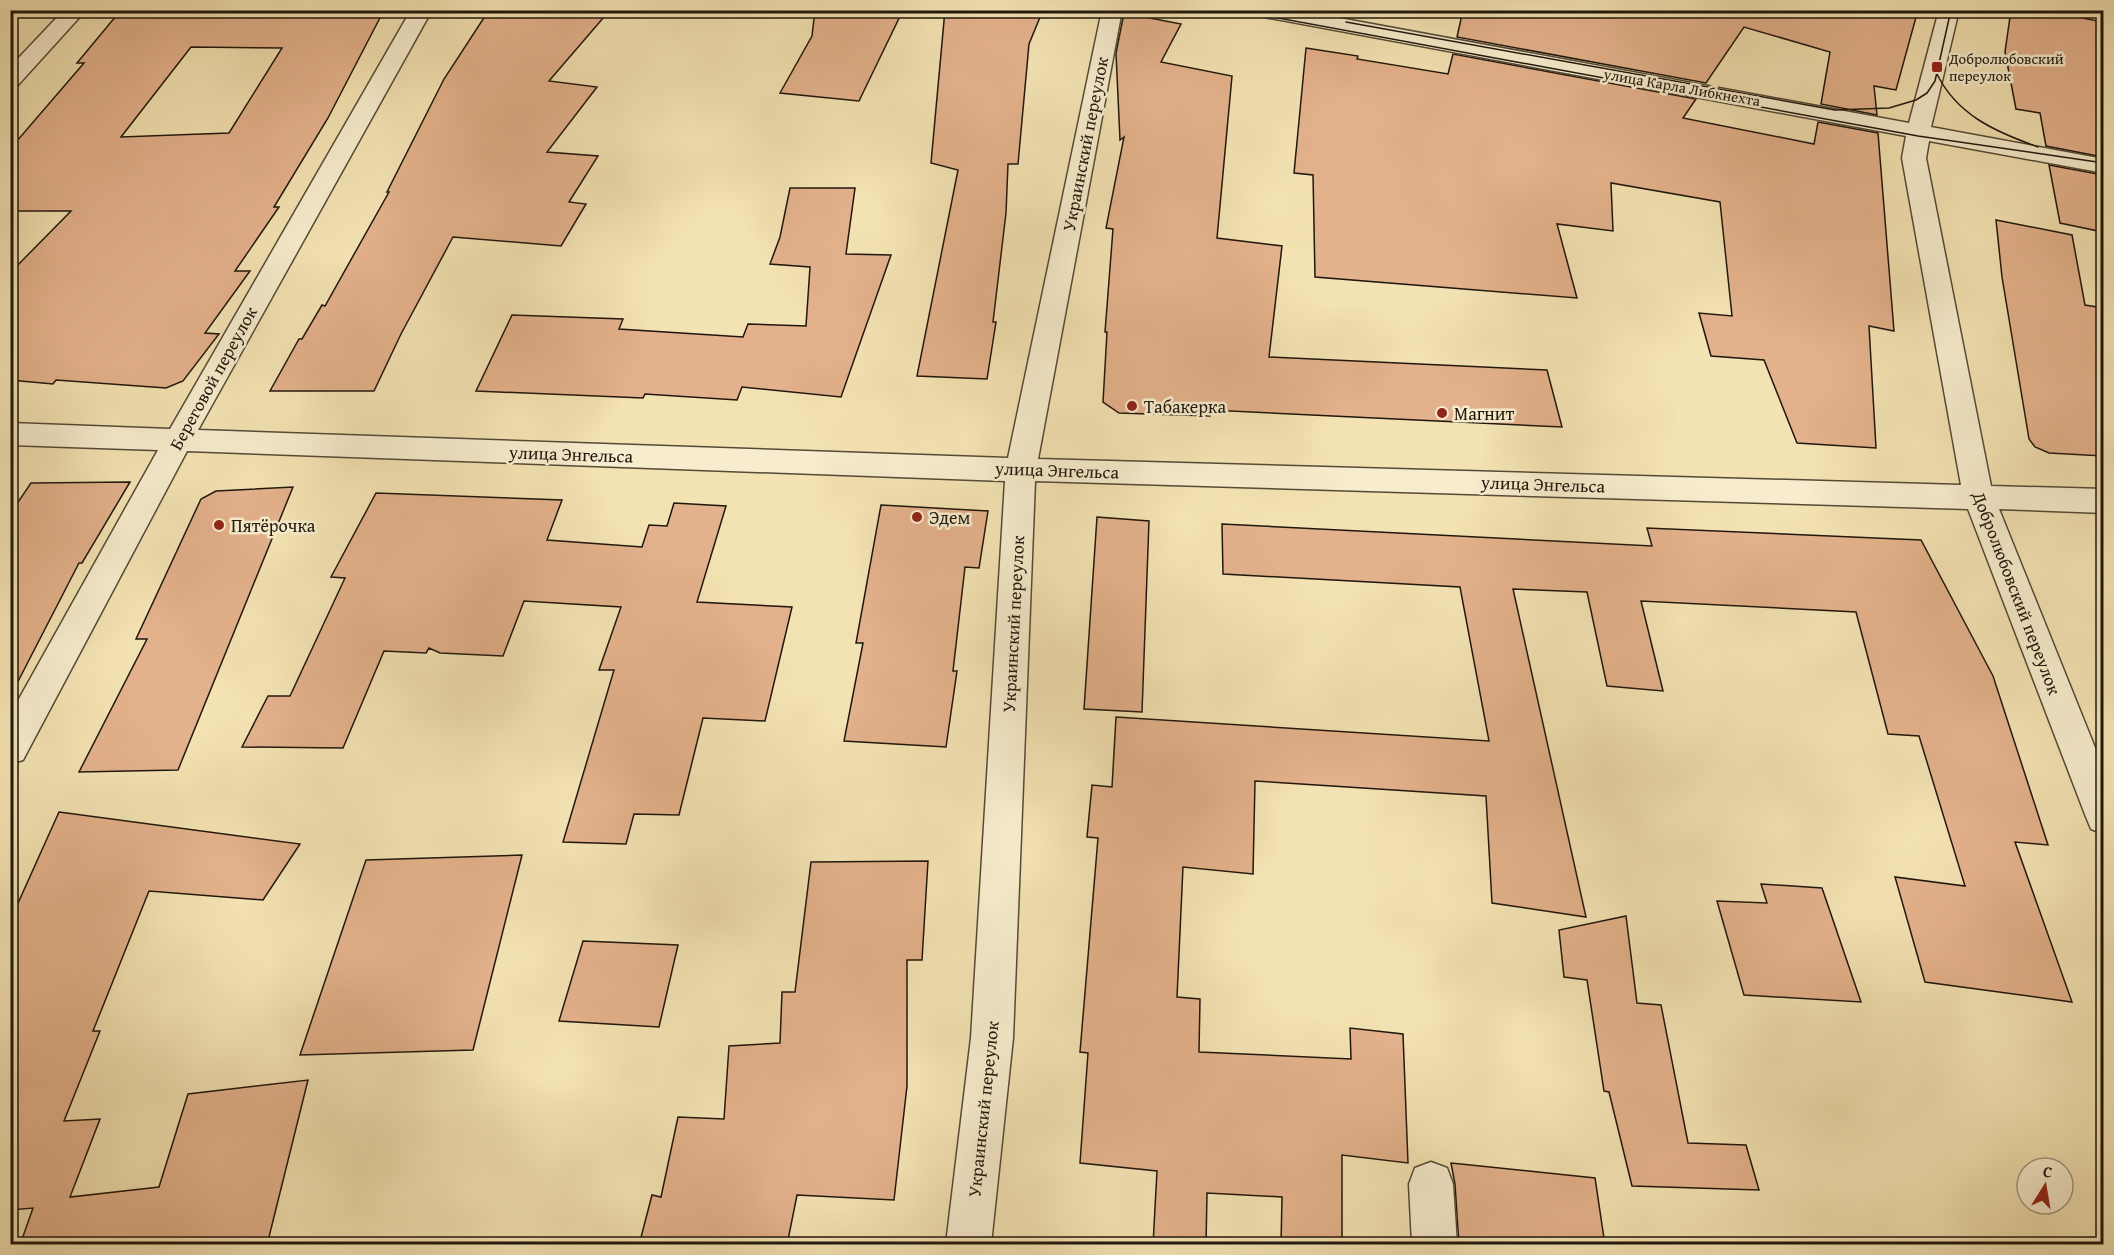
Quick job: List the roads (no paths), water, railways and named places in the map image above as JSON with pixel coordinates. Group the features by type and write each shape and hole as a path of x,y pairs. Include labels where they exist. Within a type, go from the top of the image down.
{"street":[{"path":"10,80 76,10"},
{"name":"Береговой переулок","path":"10,749 178,440 422,10"},
{"name":"Украинский переулок","path":"968,1245 992,1038 1021,470 1112,10"},
{"name":"улица Карла Либкнехта","path":"1259,10 1919,130 2009,150 2103,166"},
{"name":"Добролюбовский переулок","path":"1949,10 1914,158 1978,496 2103,817"},
{"name":"улица Энгельса","path":"10,434 1021,470 2103,501"},
{"path":"1431,1184 1435,1245"}],"tram line":[{"path":"1235,10 1918,136 2104,163"},
{"path":"1937,73 1951,10"},
{"path":"1346,22 1835,110 1889,108 1916,100 1927,93 1935,81 1937,73"},
{"path":"1937,73 1954,100 1966,111 1993,128 2038,147"}],"place":[{"name":"Добролюбовский переулок","path":"1937,67"},
{"name":"Табакерка","path":"1132,406"},
{"name":"Магнит","path":"1442,413"},
{"name":"Эдем","path":"917,517"},
{"name":"Пятёрочка","path":"219,525"}]}
